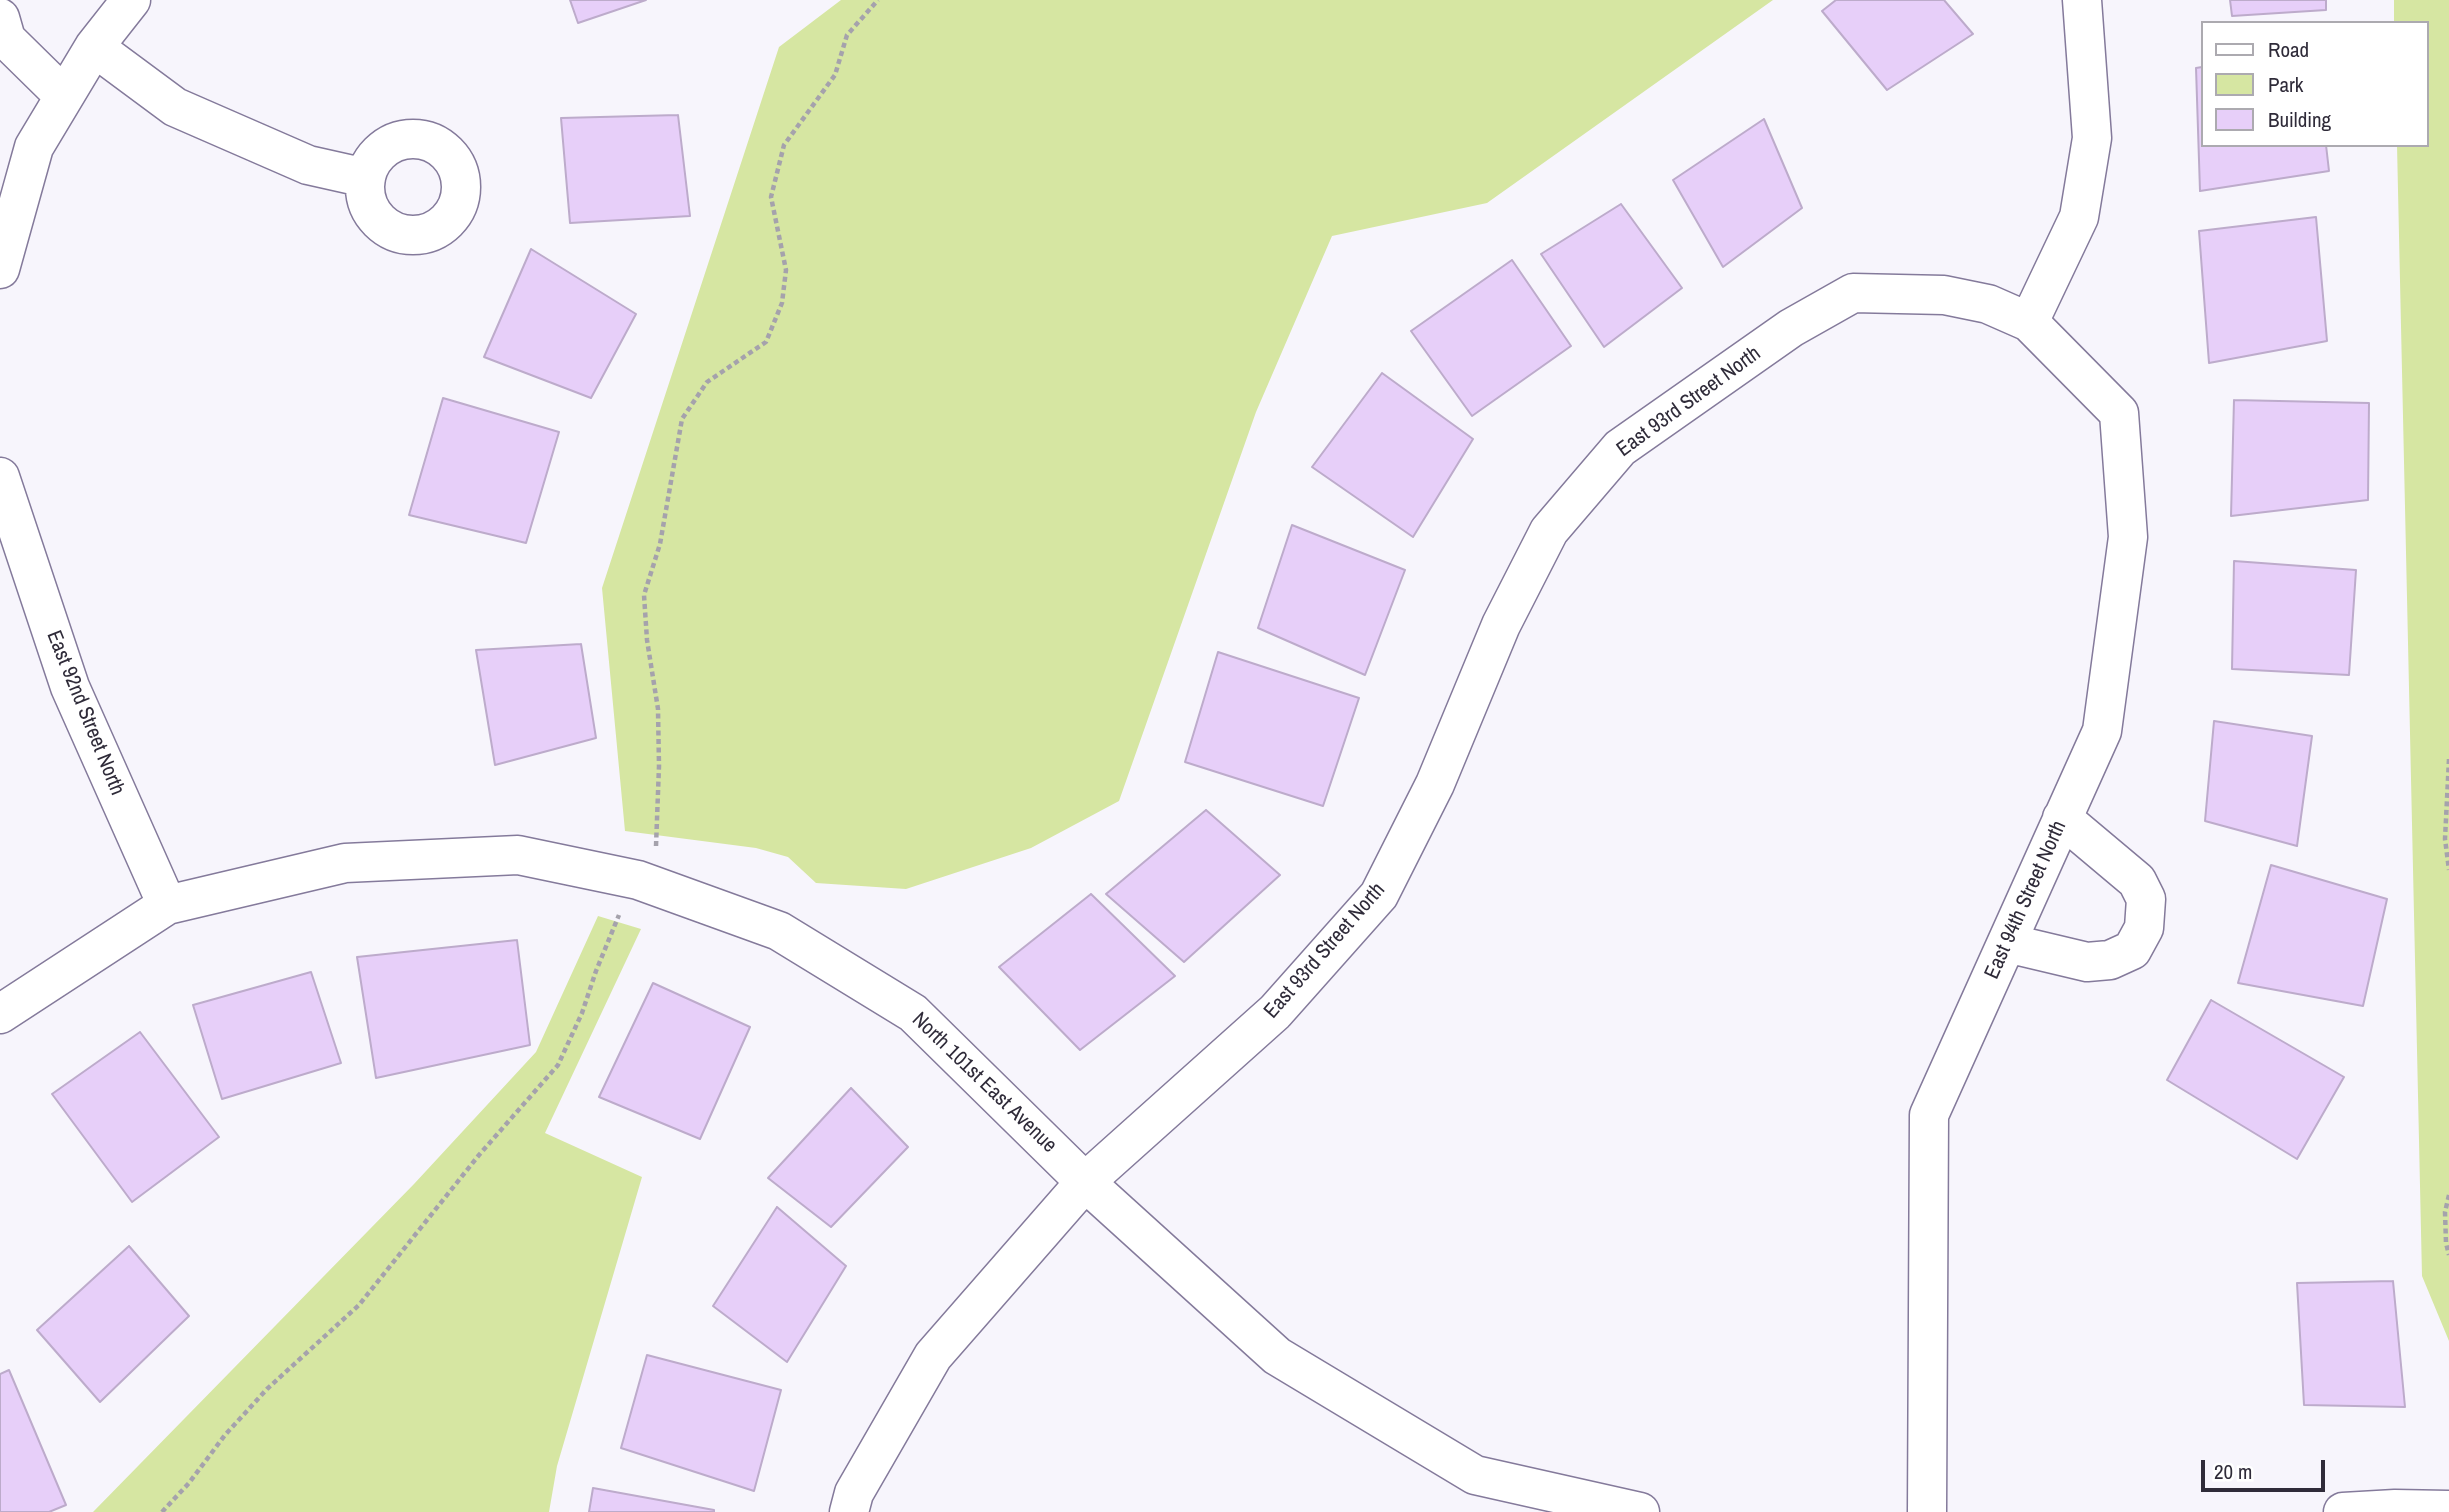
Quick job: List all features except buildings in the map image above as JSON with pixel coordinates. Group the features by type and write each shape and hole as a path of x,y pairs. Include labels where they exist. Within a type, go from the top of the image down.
{"street":[{"path":"2029,322 2079,217 2092,138 2087,36 2082,0"},
{"path":"0,269 34,147 94,47 129,1"},
{"path":"0,18 6,39 65,96"},
{"path":"94,47 175,107 308,165 366,178"},
{"name":"East 93rd Street North","path":"849,1512 854,1493 933,1356 1085,1182 1275,1012 1379,895 1434,784 1501,625 1549,531 1620,448 1791,328 1853,293 1944,295 1988,304 2029,322"},
{"name":"East 94th Street North","path":"1927,1512 1929,1115 2102,731 2128,537 2119,413 2029,322"},
{"name":"East 92nd Street North","path":"0,477 70,687 167,905"},
{"path":"2007,943 2087,962 2110,960 2132,950 2144,928 2146,900 2137,881 2062,818"},
{"name":"North 101st East Avenue","path":"0,1014 167,905 345,863 518,855 638,880 779,931 913,1013 1085,1182 1277,1356 1475,1475 1640,1512"},
{"path":"2343,1512 2449,1510"}],"path":[{"path":"162,1512 267,1389 359,1306 479,1155 558,1065 582,1013 614,925 656,847 660,765 658,709 646,640 644,595 665,520 682,419 707,382 766,342 782,303 786,271 771,197 784,145 835,75 847,35 878,0"},
{"path":"2449,759 2445,839 2449,870"},
{"path":"2449,1195 2445,1212 2449,1255"}],"green space":[{"path":"841,0 1773,0 1487,203 1332,236 1256,412 1119,801 1031,848 906,889 816,883 788,857 756,848 625,831 602,588 779,47"},
{"path":"2394,0 2449,0 2449,1341 2422,1276 2397,147 2428,147 2428,21 2394,21"},
{"path":"598,916 641,929 545,1133 642,1177 557,1466 549,1512 93,1512 414,1184 536,1052"}]}
